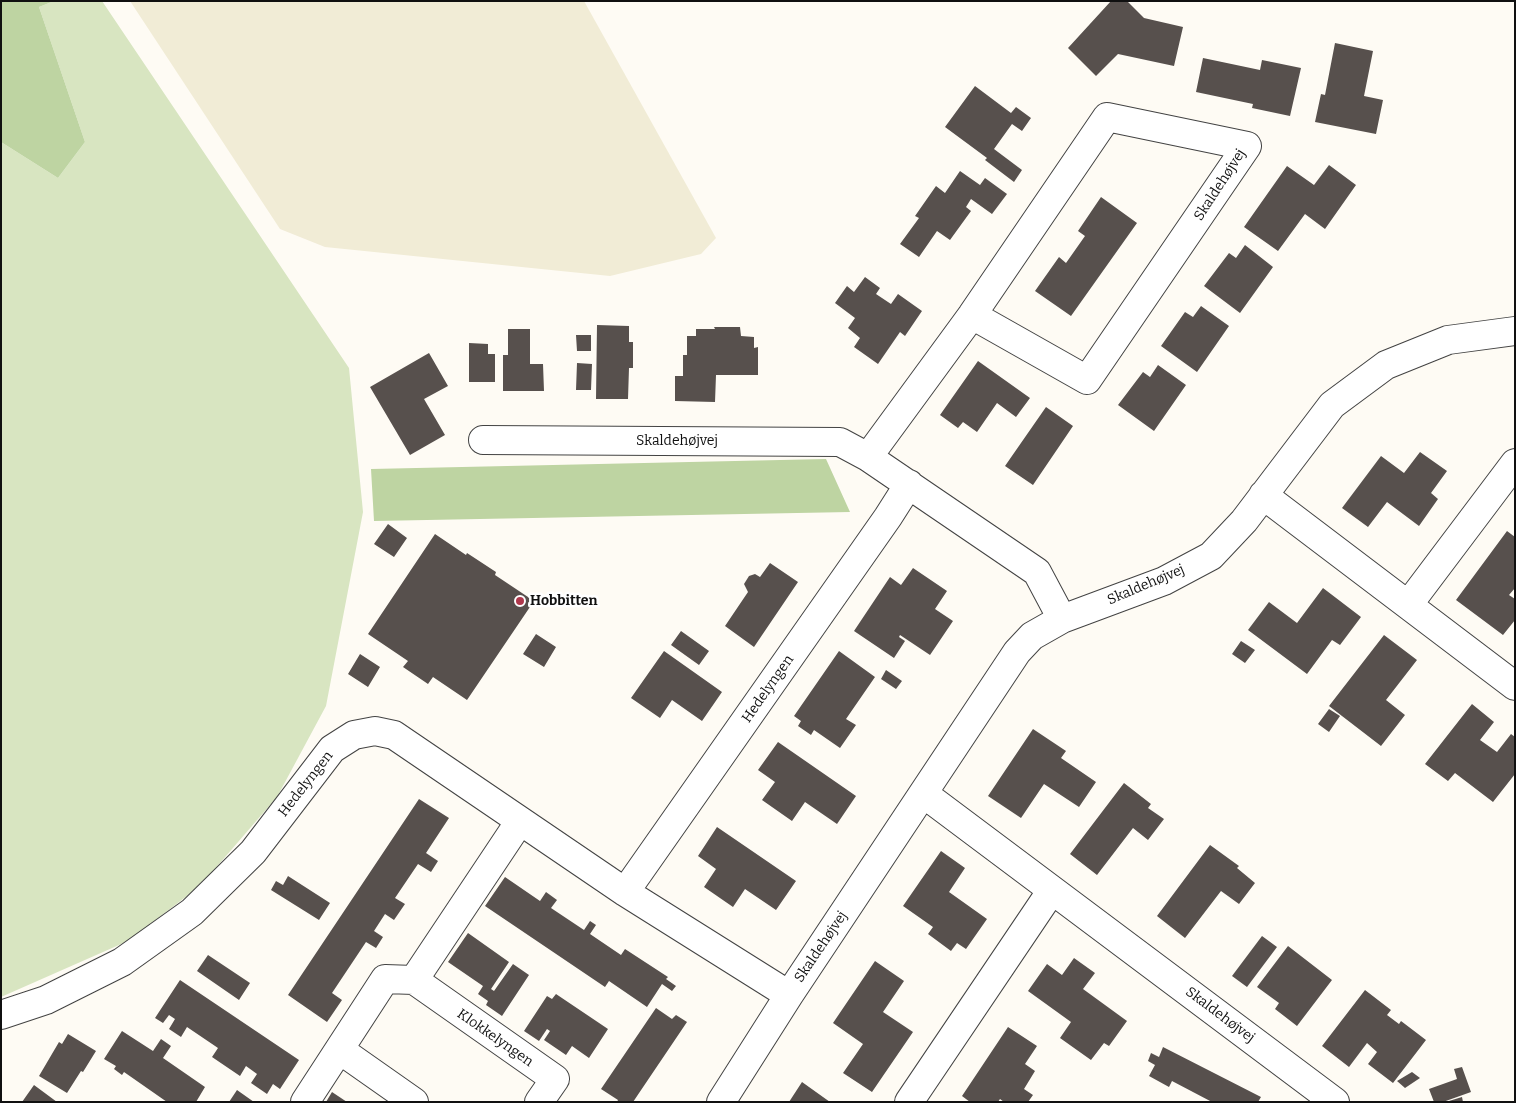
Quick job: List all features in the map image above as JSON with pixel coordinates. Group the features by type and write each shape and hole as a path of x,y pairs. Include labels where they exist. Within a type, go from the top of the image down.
{"street":[{"name":"Skaldehøjvej","path":"868,457 972,315 1107,117 1247,146 1087,380 972,315"},
{"name":"Skaldehøjvej","path":"721,1102 789,995 1017,652 1032,636 1062,619 1164,581 1210,556 1244,521 1332,406 1386,365 1448,340 1515,331"},
{"name":"Skaldehøjvej","path":"483,440 840,442 868,457 1038,572 1062,619"},
{"path":"1408,605 1515,463"},
{"name":"Hedelyngen","path":"625,892 888,517 909,484"},
{"path":"1263,495 1515,686"},
{"name":"Hedelyngen","path":"1,1015 46,1000 122,962 192,912 253,852 332,749 354,735 375,731 394,735 625,892 789,995"},
{"name":"Skaldehøjvej","path":"924,794 1052,890 1318,1097"},
{"path":"305,1102 386,979 414,980 520,821"},
{"path":"909,1102 1052,890"},
{"name":"Klokkelyngen","path":"414,980 554,1079 539,1102"},
{"path":"340,1050 414,1102"}],"shaded area":[{"path":"130,1 584,1 716,238 701,254 610,276 325,247 280,229"}],"green space":[{"path":"1,1 54,1 39,7 85,142 58,178 1,142"},
{"path":"54,1 102,1 349,368 363,512 326,706 277,797 200,886 128,941 1,997 1,142 58,178 85,142 39,7"},
{"path":"826,459 850,512 374,521 371,469"}],"building":[{"path":"1111,1 1127,1 1144,18 1183,27 1174,66 1118,54 1096,76 1068,48"},
{"path":"1335,43 1373,51 1364,96 1383,100 1376,134 1315,122 1321,94 1325,95"},
{"path":"1203,58 1260,70 1262,60 1301,68 1290,116 1252,108 1253,104 1196,92"},
{"path":"975,86 1011,113 1016,107 1031,118 1022,131 1012,124 994,149 1022,170 1014,182 985,160 987,158 945,127"},
{"path":"1329,165 1356,185 1325,229 1305,214 1278,251 1244,227 1287,166 1314,185"},
{"path":"960,171 980,185 985,178 1007,194 992,214 971,199 966,207 971,211 950,240 937,231 919,257 900,244 919,218 915,216 936,186 945,193"},
{"path":"1101,197 1137,223 1071,316 1035,291 1059,257 1066,263 1085,236 1078,231"},
{"path":"1245,245 1273,267 1240,313 1204,286 1229,253 1236,258"},
{"path":"865,277 880,288 876,294 891,304 898,294 922,311 905,336 900,332 878,364 854,347 860,338 848,328 855,318 835,303 847,286 854,292"},
{"path":"1201,306 1229,326 1197,372 1161,346 1185,312 1193,317"},
{"path":"597,325 629,326 629,342 633,342 633,368 629,368 628,399 596,399"},
{"path":"714,327 740,327 741,336 754,337 754,348 758,347 758,375 716,375 715,402 675,401 675,376 683,376 683,355 687,355 687,336 696,336 696,329 715,329"},
{"path":"508,329 530,329 530,364 543,364 544,391 503,391 503,355 508,355"},
{"path":"576,335 591,335 591,351 577,351"},
{"path":"469,343 488,344 488,354 495,354 495,382 469,382"},
{"path":"429,353 448,386 424,399 445,435 410,455 370,387"},
{"path":"978,361 1030,398 1016,417 997,403 977,432 963,422 958,428 940,415"},
{"path":"577,363 592,364 591,390 576,390"},
{"path":"1158,365 1186,385 1154,431 1118,405 1143,372 1150,377"},
{"path":"1046,407 1073,426 1033,485 1005,466"},
{"path":"1420,452 1447,471 1431,493 1438,499 1419,526 1387,502 1368,527 1342,508 1381,456 1404,473"},
{"path":"388,524 407,538 394,557 374,544"},
{"path":"1507,531 1515,537 1515,588 1509,595 1515,599 1515,620 1503,635 1456,600"},
{"path":"435,534 496,572 495,575 534,601 467,700 433,677 428,684 403,667 408,661 368,634"},
{"path":"770,563 798,582 754,647 725,626 748,592 744,584 749,576 755,574 760,577"},
{"path":"913,568 947,591 935,609 953,621 930,655 900,635 899,637 905,641 894,658 854,631 890,577 901,585"},
{"path":"1323,588 1361,617 1340,645 1332,640 1307,674 1248,630 1269,602 1297,623"},
{"path":"681,631 709,651 699,665 671,645"},
{"path":"536,634 556,647 544,667 523,654"},
{"path":"1384,635 1417,660 1386,700 1405,715 1381,746 1329,706"},
{"path":"1241,641 1255,650 1245,663 1232,654"},
{"path":"664,651 722,692 702,721 672,700 660,718 631,698"},
{"path":"839,651 875,677 846,719 856,725 840,748 814,730 811,735 798,726 801,721 794,716"},
{"path":"360,654 380,667 368,687 348,674"},
{"path":"886,670 902,681 896,689 881,679"},
{"path":"1472,704 1494,722 1480,740 1497,752 1511,734 1515,737 1515,774 1493,802 1455,773 1448,781 1425,764"},
{"path":"1329,709 1340,716 1329,732 1318,724"},
{"path":"1033,729 1066,751 1061,758 1096,782 1079,807 1044,784 1021,818 988,796"},
{"path":"778,742 856,796 837,824 805,802 792,821 762,800 775,782 758,770"},
{"path":"1124,783 1151,804 1148,808 1164,819 1148,840 1133,828 1097,875 1070,854"},
{"path":"419,799 449,818 426,853 438,861 431,872 418,864 395,898 405,904 394,920 385,914 374,931 383,937 376,948 366,942 332,993 342,1000 327,1022 288,995"},
{"path":"717,827 796,881 776,910 745,889 733,907 704,887 716,869 698,856"},
{"path":"1210,845 1239,866 1237,868 1255,883 1239,904 1221,891 1185,938 1157,916"},
{"path":"941,851 965,868 949,892 987,919 966,949 957,943 951,951 928,934 933,927 903,906"},
{"path":"288,876 330,903 319,920 271,890 276,881 283,885"},
{"path":"505,877 540,901 546,892 557,900 551,908 584,930 590,921 596,925 590,934 621,955 625,949 668,977 666,979 676,986 672,991 662,984 647,1007 609,981 605,987 485,906"},
{"path":"468,933 509,962 491,989 494,991 513,964 529,975 502,1016 486,1005 488,1001 478,994 483,986 448,962"},
{"path":"1262,936 1277,947 1247,987 1232,976"},
{"path":"1288,946 1332,980 1297,1026 1275,1009 1279,1003 1257,987"},
{"path":"208,955 250,983 239,1000 197,971"},
{"path":"1074,958 1095,973 1083,989 1127,1021 1109,1046 1104,1043 1091,1060 1060,1038 1071,1022 1028,991 1047,964 1062,975"},
{"path":"875,961 904,981 883,1012 913,1032 872,1092 843,1073 863,1044 833,1023"},
{"path":"180,980 299,1060 280,1089 273,1084 267,1094 251,1083 257,1074 246,1066 240,1076 212,1057 218,1048 187,1027 181,1037 169,1029 175,1019 169,1015 163,1023 155,1018"},
{"path":"1365,990 1391,1010 1387,1015 1399,1024 1401,1021 1426,1040 1393,1083 1368,1064 1377,1052 1367,1043 1349,1067 1322,1046"},
{"path":"556,994 608,1029 589,1058 572,1046 566,1055 544,1040 550,1031 547,1029 539,1041 524,1031 547,996 552,999"},
{"path":"656,1008 672,1019 676,1015 687,1022 633,1102 617,1102 618,1100 601,1089"},
{"path":"1008,1027 1037,1046 1025,1064 1035,1071 1024,1089 1033,1095 1028,1102 1004,1102 1000,1099 998,1102 970,1102 962,1096"},
{"path":"122,1031 153,1051 161,1039 171,1046 163,1058 205,1087 196,1102 167,1102 124,1072 122,1075 114,1069 116,1066 104,1059"},
{"path":"68,1034 96,1051 67,1093 39,1076 59,1042 62,1044"},
{"path":"1163,1047 1261,1097 1258,1102 1212,1102 1172,1081 1169,1087 1149,1076 1155,1065 1148,1061 1151,1053 1159,1057"},
{"path":"1462,1067 1471,1092 1443,1102 1434,1102 1429,1089 1457,1079 1454,1069"},
{"path":"1412,1072 1420,1078 1405,1088 1397,1081"},
{"path":"802,1082 830,1102 789,1102"},
{"path":"34,1085 57,1102 22,1102"},
{"path":"237,1090 254,1102 229,1102"},
{"path":"332,1092 347,1102 326,1102"},
{"path":"1462,1097 1463,1102 1449,1102 1449,1101"}],"place":[{"name":"Hobbitten","path":"520,601"}]}
